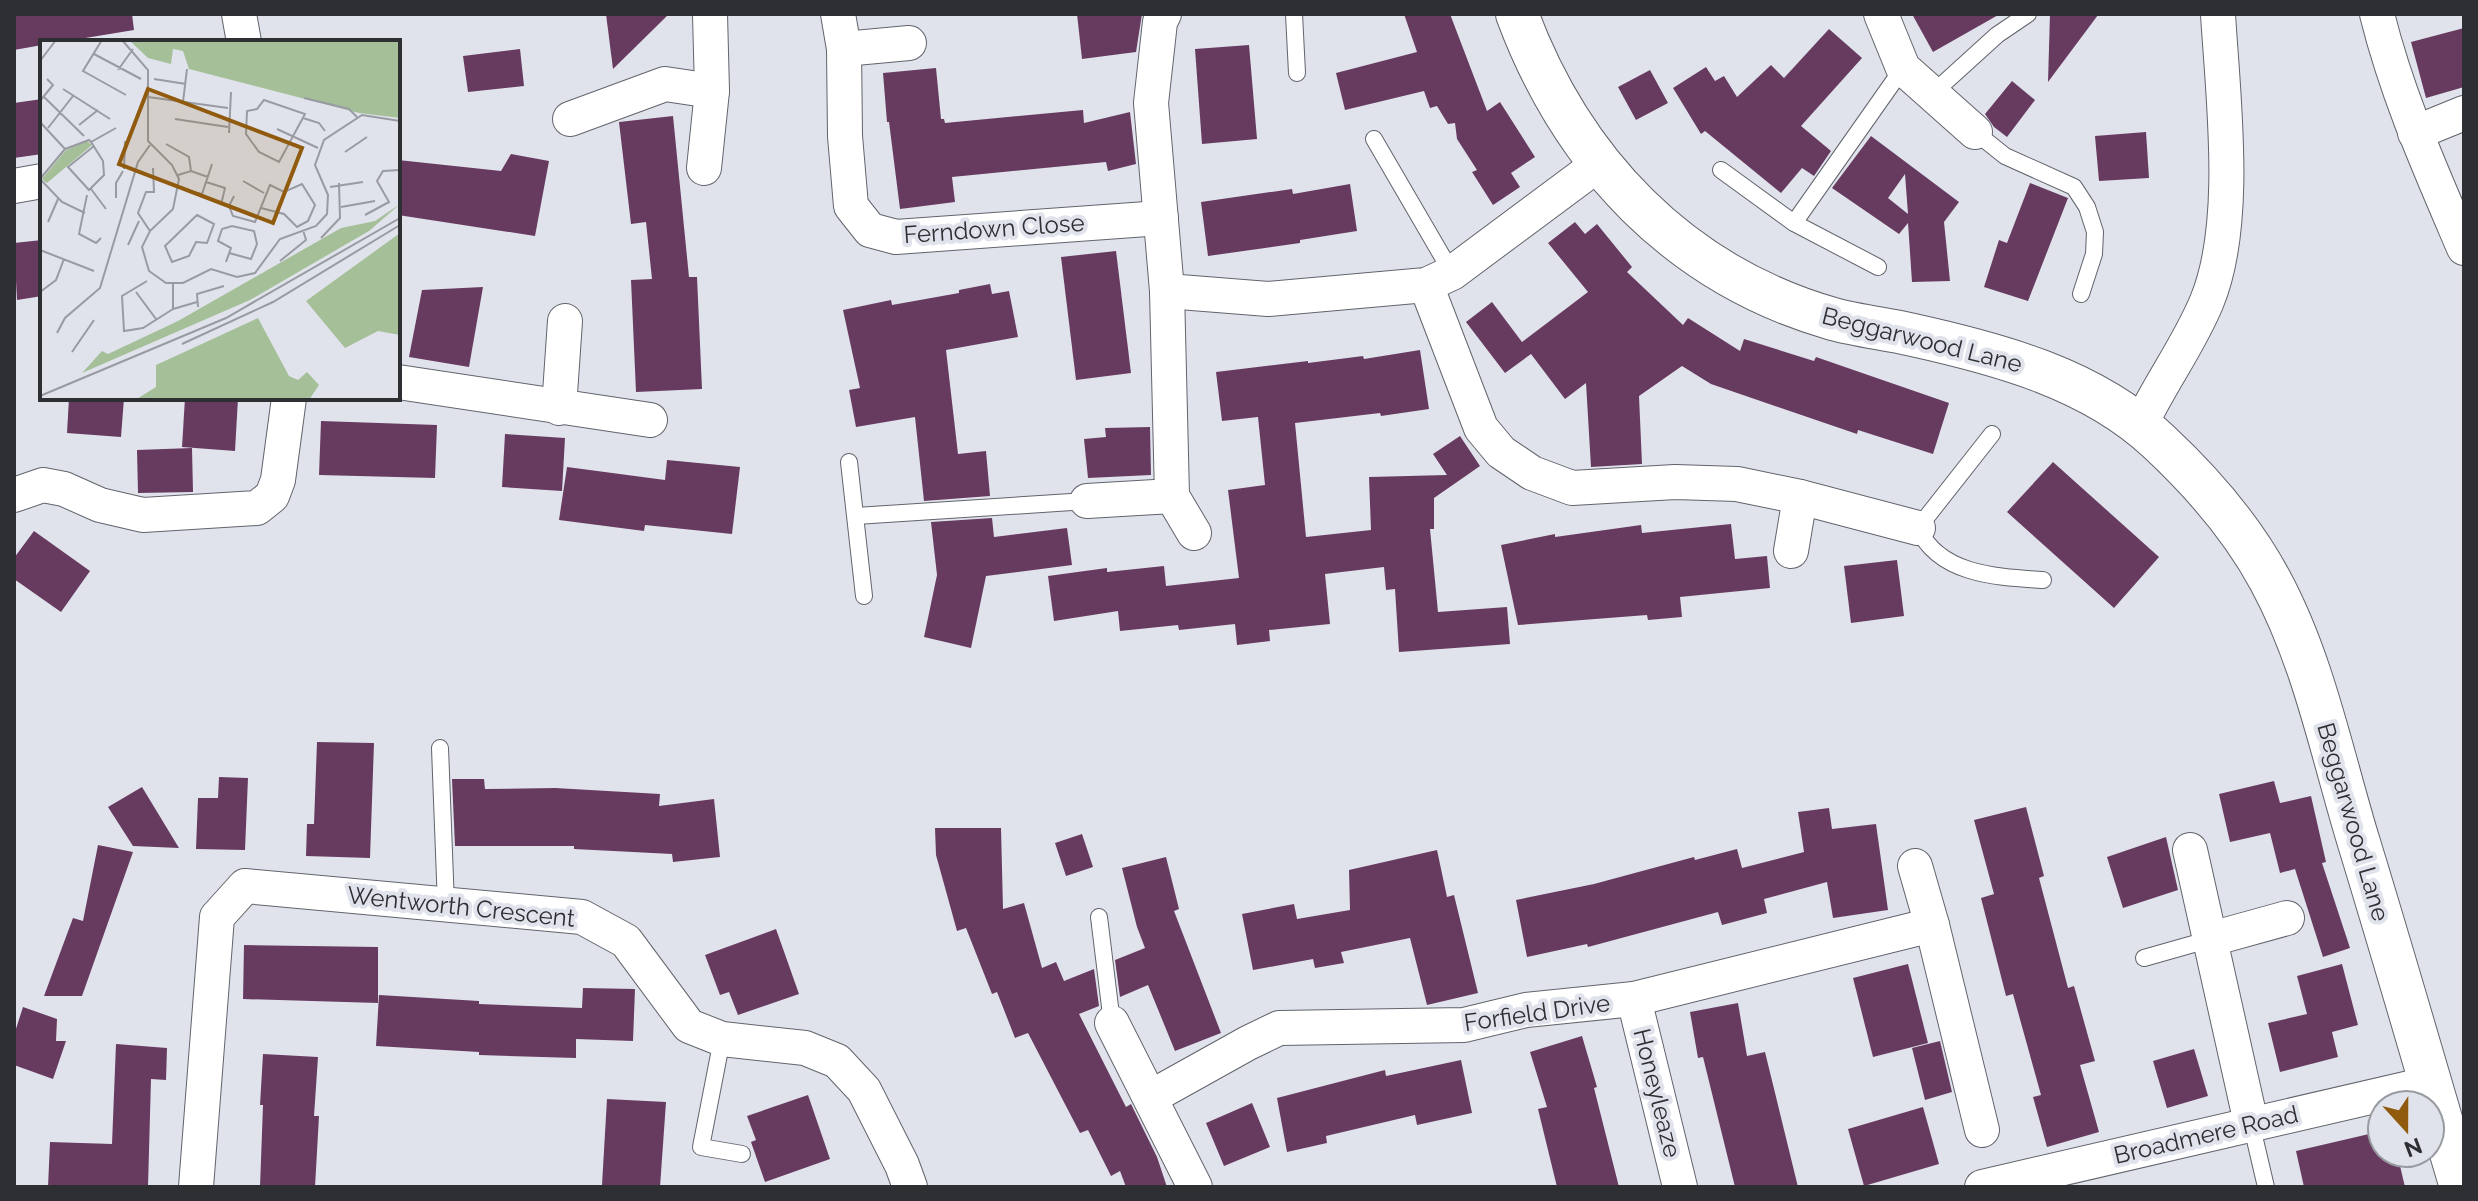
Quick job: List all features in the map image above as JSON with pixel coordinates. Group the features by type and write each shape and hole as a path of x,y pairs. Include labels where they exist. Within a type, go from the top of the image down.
{"street":[{"path":"239,14 244,40"},
{"path":"704,168 712,91 710,14"},
{"name":"Ferndown Close","path":"838,14 844,49 845,136 851,206 870,230 896,237 1161,218"},
{"path":"1164,14 1160,22 1151,103 1167,291 1172,496 1194,533"},
{"name":"Beggarwood Lane","path":"1517,14 1539,71 1600,163 1655,223 1690,252 1728,275 1792,305 1836,320 1993,354 2040,371 2114,406 2195,478 2244,538 2270,579 2288,618 2321,713 2461,1187"},
{"path":"1881,14 1903,68 1975,132"},
{"path":"2140,426 2208,300 2217,267 2226,185 2218,14"},
{"path":"2377,14 2388,58 2415,133 2464,248"},
{"path":"844,49 909,43"},
{"path":"570,119 665,84 712,91"},
{"path":"2415,133 2464,113"},
{"path":"1167,291 1268,299 1439,279 1600,163"},
{"path":"14,186 40,181"},
{"path":"1439,279 1481,428 1501,452 1532,473 1572,488 1675,482 1737,484 1918,528"},
{"path":"559,408 565,321"},
{"path":"400,382 650,420"},
{"path":"14,495 43,485 64,489 100,505 143,515 257,508 272,496 278,480 289,400"},
{"path":"1087,501 1172,496"},
{"path":"1791,551 1800,497"},
{"path":"2190,850 2251,1123"},
{"path":"1915,866 1982,1130"},
{"name":"Wentworth Crescent","path":"196,1187 217,917 245,886 582,917 626,941 689,1026 722,1039 805,1048 837,1061 864,1090 910,1187"},
{"path":"2211,939 2287,918"},
{"name":"Forfield Drive","path":"1151,1097 1279,1028 1464,1025 1526,1010 1634,999 1932,925"},
{"name":"Honeyleaze","path":"1634,999 1680,1187"},
{"path":"1112,1023 1195,1187"},
{"name":"Broadmere Road","path":"1982,1187 2431,1083"}],"lane":[{"path":"1294,14 1297,73"},
{"path":"1932,94 1997,35 2028,14"},
{"path":"1794,223 1903,68"},
{"path":"1975,132 2005,156 2074,187 2087,207 2095,232 2094,254 2081,294"},
{"path":"1374,139 1439,279"},
{"path":"1721,170 1794,223 1878,267"},
{"path":"1992,434 1918,528 1925,543 1949,563 1997,577 2043,580"},
{"path":"849,462 864,596"},
{"path":"856,516 1087,501"},
{"path":"440,748 446,905"},
{"path":"1099,917 1112,1023"},
{"path":"2144,958 2211,939"},
{"path":"722,1039 701,1147 742,1154"},
{"path":"2251,1123 2266,1187"}],"building":[{"path":"14,14 132,14 134,30 73,40 40,40 40,45 14,50"},
{"path":"606,14 669,14 613,69"},
{"path":"1077,14 1142,14 1136,52 1082,59"},
{"path":"1404,14 1450,14 1487,111 1500,102 1535,157 1511,173 1520,187 1493,205 1472,172 1477,170 1457,139 1455,123 1448,124 1437,106 1430,108 1424,91 1345,110 1336,73 1417,52"},
{"path":"1912,14 2000,14 1933,52"},
{"path":"2050,14 2098,15 2048,82"},
{"path":"2464,28 2464,87 2426,98 2411,42"},
{"path":"1829,29 1862,58 1801,126 1831,151 1814,176 1802,168 1781,193 1705,131 1701,134 1673,88 1706,67 1715,81 1724,76 1737,97 1771,65 1784,78"},
{"path":"1249,45 1257,139 1202,144 1195,49"},
{"path":"520,49 524,86 468,92 463,56"},
{"path":"936,68 941,119 945,123 1083,110 1084,123 1130,112 1136,164 1108,171 1106,162 952,177 955,202 900,209 883,73"},
{"path":"1650,70 1668,103 1636,120 1618,87"},
{"path":"2012,81 2035,100 2007,137 1994,127 1985,114"},
{"path":"40,99 40,154 14,158 14,103"},
{"path":"673,116 689,277 697,277 702,389 636,392 631,280 652,279 646,222 631,224 619,122"},
{"path":"2146,132 2149,178 2099,181 2095,136"},
{"path":"1871,136 1959,202 1944,222 1950,281 1912,282 1908,223 1899,234 1832,188","holes":["1905,174 1908,214 1888,198"]},
{"path":"511,154 549,161 535,236 400,215 400,160 501,171"},
{"path":"2030,183 2068,198 2028,301 1984,287 1999,240 2007,243"},
{"path":"1350,184 1357,231 1300,240 1300,243 1208,256 1201,202 1292,189 1293,194"},
{"path":"1575,222 1585,234 1597,224 1632,267 1627,272 1683,325 1688,318 1740,351 1744,339 1814,361 1816,357 1949,403 1933,454 1858,430 1857,434 1711,384 1682,366 1639,396 1642,464 1591,467 1586,383 1565,399 1531,354 1505,373 1466,322 1492,302 1522,342 1588,292 1548,243"},
{"path":"40,240 40,296 17,300 14,243"},
{"path":"1116,251 1131,373 1076,380 1061,257"},
{"path":"990,284 992,294 1009,291 1018,337 946,350 958,454 986,451 990,496 924,501 915,417 856,427 849,390 860,388 843,310 891,300 892,305"},
{"path":"483,287 469,367 409,357 422,290"},
{"path":"1420,350 1429,409 1295,423 1306,537 1371,530 1369,477 1447,475 1433,454 1460,436 1480,466 1434,498 1434,529 1430,529 1438,612 1507,607 1510,644 1399,652 1395,589 1386,590 1384,567 1325,574 1330,624 1269,630 1270,641 1237,645 1235,624 1179,630 1178,625 1120,631 1118,611 1054,621 1048,576 1107,568 1107,572 1164,566 1166,586 1239,578 1228,490 1265,485 1258,417 1222,421 1216,372 1363,356 1364,359"},
{"path":"69,400 124,400 121,437 67,433"},
{"path":"185,400 238,400 235,451 182,447"},
{"path":"321,421 437,425 435,478 319,475"},
{"path":"1150,427 1151,475 1088,478 1084,439 1106,437 1105,428"},
{"path":"505,434 565,438 562,491 502,487"},
{"path":"192,448 193,492 138,493 137,450"},
{"path":"667,460 740,467 732,534 645,525 644,531 559,520 567,467 665,480"},
{"path":"2053,462 2159,557 2114,608 2007,512"},
{"path":"992,518 994,537 1067,528 1072,565 986,576 971,648 924,637 937,575 931,522"},
{"path":"1731,524 1735,559 1767,556 1770,588 1680,597 1682,617 1648,620 1647,615 1518,625 1501,545 1555,534 1555,537 1641,525 1642,533"},
{"path":"34,531 90,571 61,612 14,579 14,558"},
{"path":"1897,560 1904,616 1851,623 1844,566"},
{"path":"317,742 374,743 370,858 306,856 307,824 314,824"},
{"path":"219,777 248,778 245,850 196,849 198,798 218,798"},
{"path":"452,779 484,779 485,789 555,788 660,794 659,806 714,799 720,857 673,862 672,854 574,849 574,846 455,846"},
{"path":"2274,781 2280,803 2311,796 2326,862 2322,863 2350,948 2323,957 2295,869 2280,873 2270,833 2230,842 2219,794"},
{"path":"142,787 179,848 133,846 108,807"},
{"path":"2026,807 2044,876 2039,878 2068,988 2074,986 2095,1061 2080,1065 2099,1132 2047,1147 2033,1097 2041,1095 2013,994 2006,996 1981,898 1994,894 1974,820"},
{"path":"1829,808 1832,829 1876,824 1888,910 1833,918 1827,882 1764,899 1767,913 1722,925 1718,912 1588,947 1587,944 1527,957 1516,900 1737,849 1742,868 1804,852 1798,812"},
{"path":"935,828 1001,828 1003,909 1024,903 1042,968 1056,962 1064,981 1094,969 1099,1006 1079,1014 1126,1107 1131,1104 1157,1157 1167,1187 1126,1187 1120,1171 1111,1176 1088,1130 1080,1133 1028,1033 1015,1038 997,992 992,994 966,928 957,931 936,855"},
{"path":"1082,834 1093,867 1066,876 1055,843"},
{"path":"2166,837 2178,890 2123,908 2107,857"},
{"path":"98,845 133,852 82,996 44,996 73,918 83,921"},
{"path":"1437,850 1447,897 1454,895 1478,993 1427,1005 1410,938 1341,952 1344,963 1315,968 1313,959 1253,970 1242,914 1294,904 1297,919 1350,910 1349,870"},
{"path":"1166,857 1179,909 1174,911 1221,1033 1175,1051 1148,985 1120,997 1115,960 1145,948 1122,868"},
{"path":"776,929 799,994 738,1015 729,992 720,995 705,955"},
{"path":"244,945 378,947 378,1003 243,999"},
{"path":"1908,964 1928,1043 1873,1057 1853,978"},
{"path":"2342,964 2358,1025 2332,1032 2338,1057 2280,1072 2268,1023 2307,1014 2297,976"},
{"path":"583,988 635,989 633,1041 576,1039 576,1058 479,1055 479,1052 376,1046 379,995 479,1001 479,1004 582,1008"},
{"path":"1738,1003 1747,1056 1765,1052 1798,1187 1735,1187 1703,1057 1698,1058 1690,1012"},
{"path":"23,1007 57,1019 56,1041 66,1041 53,1079 14,1065 14,1035"},
{"path":"1582,1036 1597,1087 1594,1088 1619,1187 1557,1187 1538,1109 1547,1107 1530,1052"},
{"path":"1940,1041 1952,1092 1925,1100 1912,1048"},
{"path":"116,1044 167,1048 166,1080 151,1079 148,1187 48,1187 50,1142 112,1144"},
{"path":"2194,1049 2208,1096 2167,1108 2153,1061"},
{"path":"263,1054 318,1057 314,1116 319,1116 315,1187 260,1187"},
{"path":"1461,1060 1472,1113 1417,1125 1415,1115 1326,1136 1327,1143 1287,1152 1277,1098 1385,1070 1386,1076"},
{"path":"808,1095 830,1159 765,1182 751,1142 756,1140 747,1116"},
{"path":"607,1099 666,1102 660,1187 602,1185"},
{"path":"1252,1103 1270,1147 1224,1166 1206,1123"},
{"path":"1923,1107 1939,1164 1864,1186 1848,1129"},
{"path":"2366,1135 2366,1169 2401,1169 2405,1187 2304,1187 2296,1151"}]}
